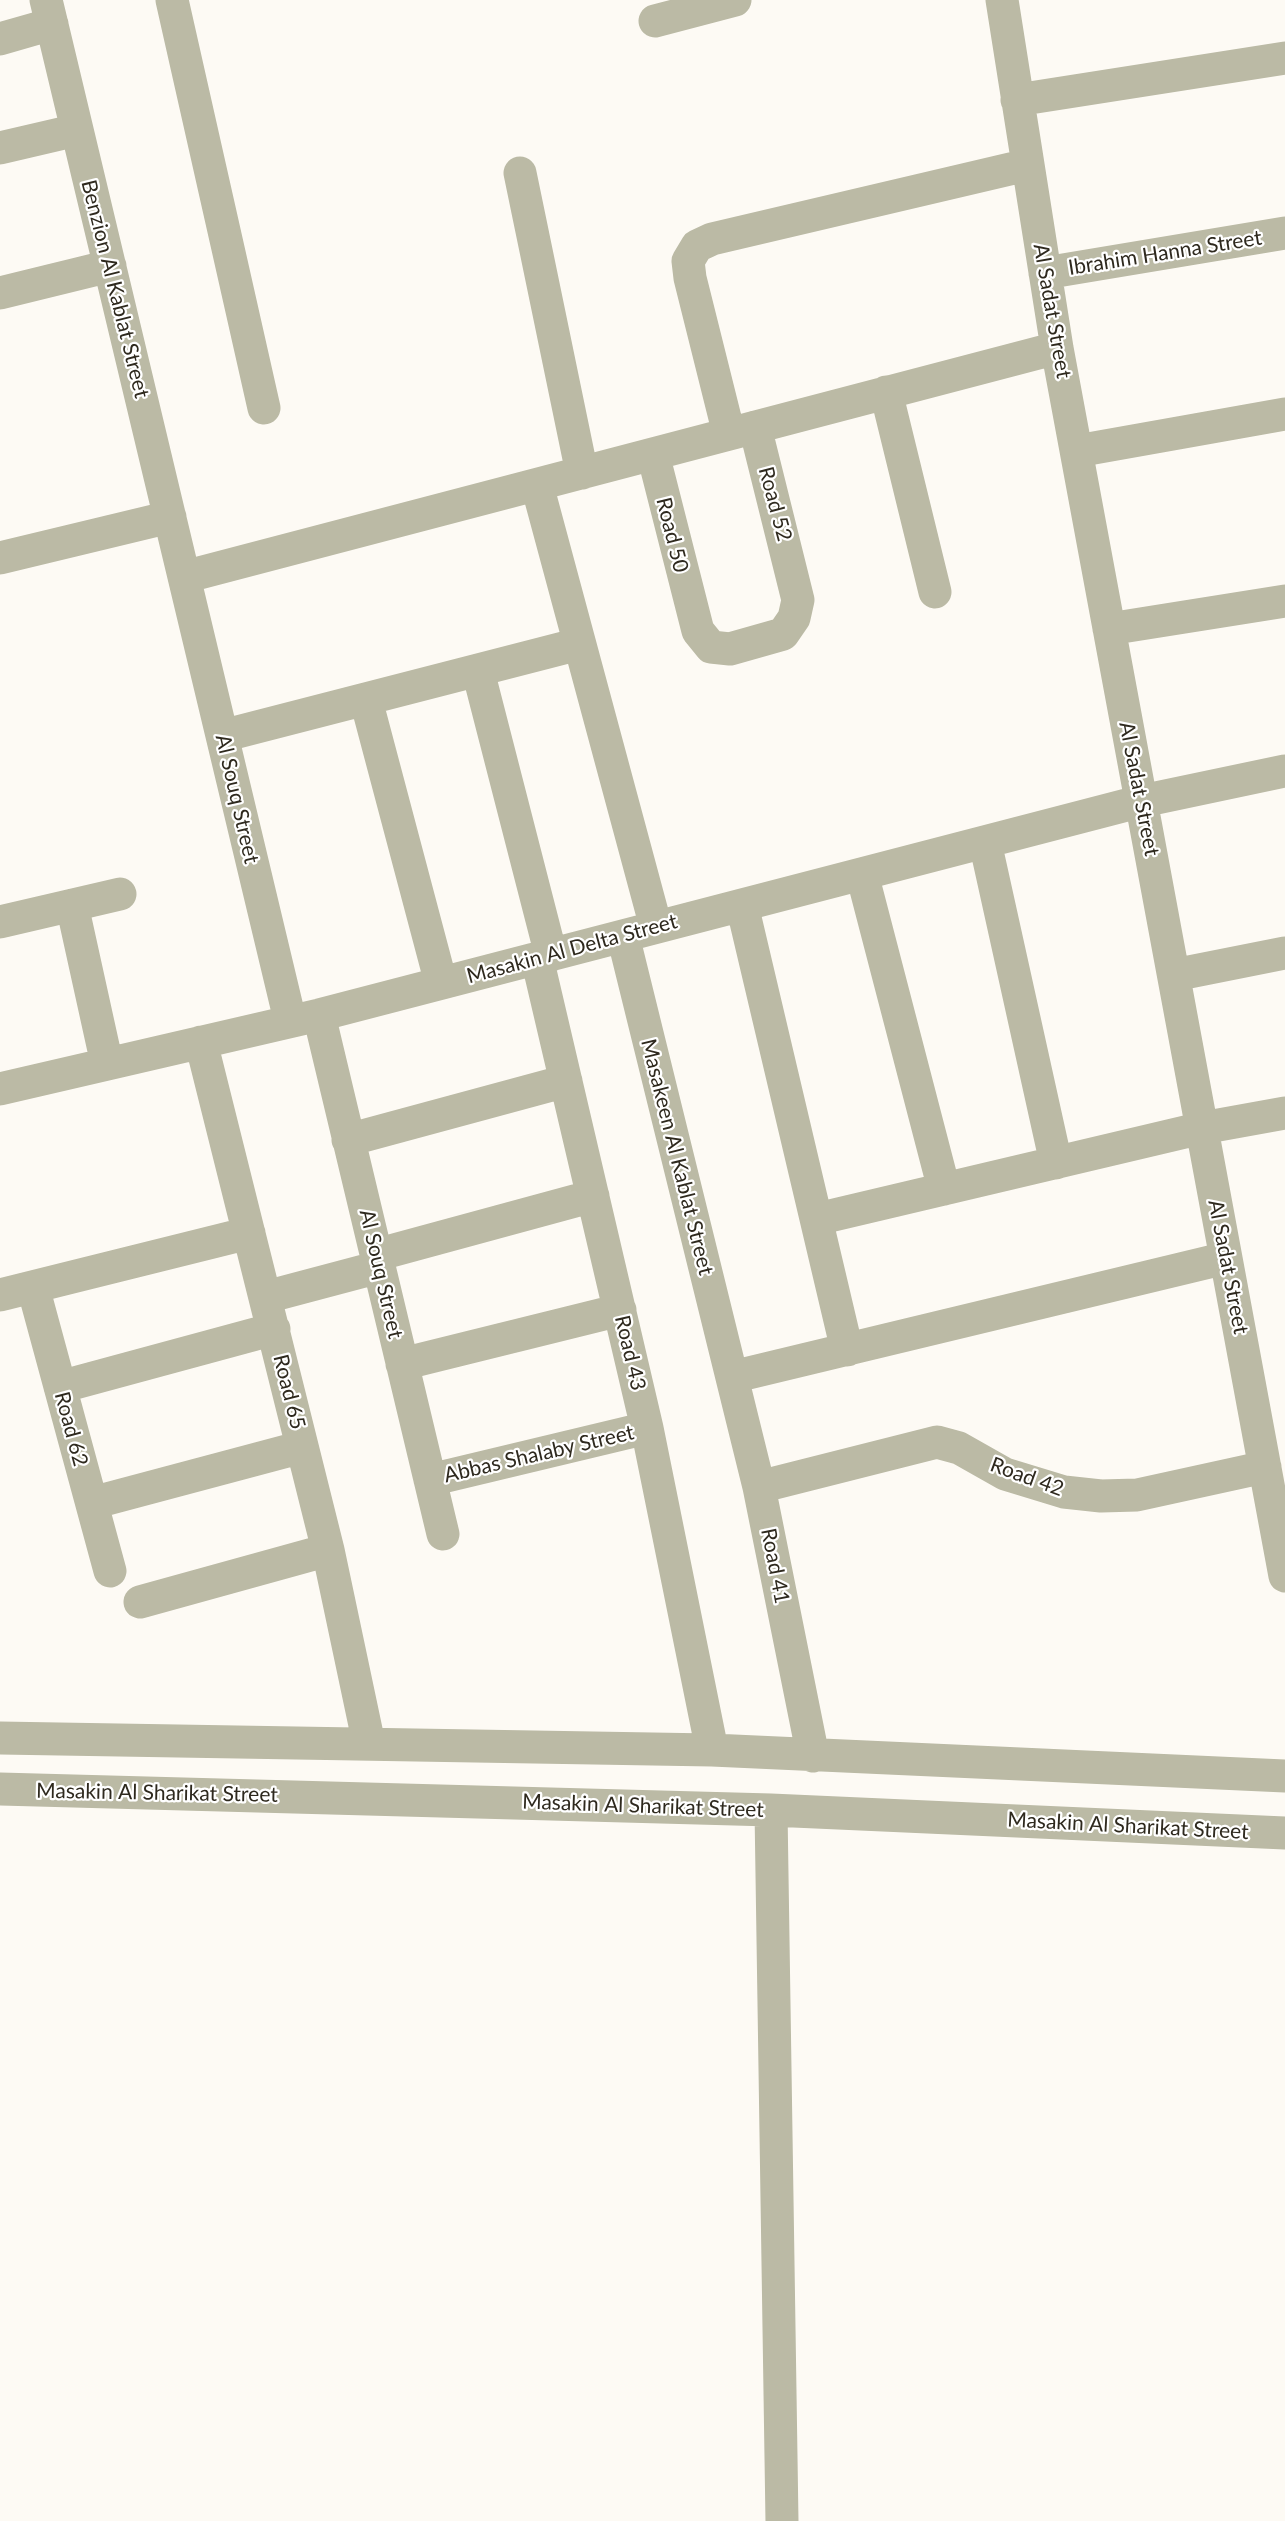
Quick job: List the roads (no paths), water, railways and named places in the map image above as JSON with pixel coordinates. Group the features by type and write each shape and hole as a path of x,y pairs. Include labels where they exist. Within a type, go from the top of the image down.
{"street":[{"path":"172,0 264,408"},
{"path":"655,21 735,0"},
{"name":"Al Sadat Street","path":"1002,0 1057,348 1285,1576"},
{"path":"0,39 49,12"},
{"name":"Benzion Al Kablat Street","path":"49,12 184,578"},
{"path":"1017,100 1285,58"},
{"path":"0,148 77,130"},
{"name":"Road 52","path":"692,615 698,631 711,647 730,650 783,634 794,618 798,600 795,582 742,430 688,261 697,246 712,240 1027,165"},
{"path":"520,173 582,473"},
{"name":"Ibrahim Hanna Street","path":"1045,273 1285,233"},
{"path":"0,294 110,266"},
{"path":"184,578 1057,348"},
{"path":"886,392 936,592"},
{"path":"1077,451 1285,414"},
{"name":"Road 50","path":"653,454 692,615"},
{"path":"537,485 656,927"},
{"path":"0,558 170,517"},
{"name":"Al Souq Street","path":"184,578 222,736 304,1017 348,1140 443,1534"},
{"path":"1109,629 1285,601"},
{"path":"222,736 579,644"},
{"name":"Road 43","path":"478,671 544,956 566,1081 647,1428 712,1750"},
{"path":"366,700 441,983"},
{"name":"Masakin Al Delta Street","path":"0,1089 441,983 1142,801 1285,771"},
{"path":"985,842 1056,1163"},
{"path":"862,874 944,1190"},
{"path":"0,922 120,894"},
{"path":"742,904 847,1350"},
{"path":"72,905 107,1064"},
{"name":"Masakeen Al Kablat Street","path":"623,936 732,1377"},
{"path":"1174,975 1285,953"},
{"name":"Road 65","path":"201,1042 328,1550 369,1744"},
{"path":"348,1140 566,1081"},
{"path":"817,1219 1202,1128 1285,1113"},
{"path":"266,1297 593,1196"},
{"path":"0,1295 249,1233"},
{"path":"732,1377 1226,1258"},
{"name":"Road 62","path":"33,1287 110,1571"},
{"path":"402,1364 620,1310"},
{"path":"60,1387 274,1329"},
{"name":"Road 41","path":"732,1377 759,1487 813,1756"},
{"name":"Abbas Shalaby Street","path":"430,1480 647,1428"},
{"name":"Road 42","path":"759,1487 937,1442 959,1448 1005,1474 1064,1492 1101,1496 1137,1494 1265,1467"},
{"path":"92,1503 302,1446"},
{"path":"140,1602 328,1550"},
{"path":"0,1738 712,1750 1285,1776"},
{"path":"99,1740 99,1790"},
{"name":"Masakin Al Sharikat Street","path":"0,1789 771,1810 1285,1833"},
{"path":"771,1810 782,2521"}]}
